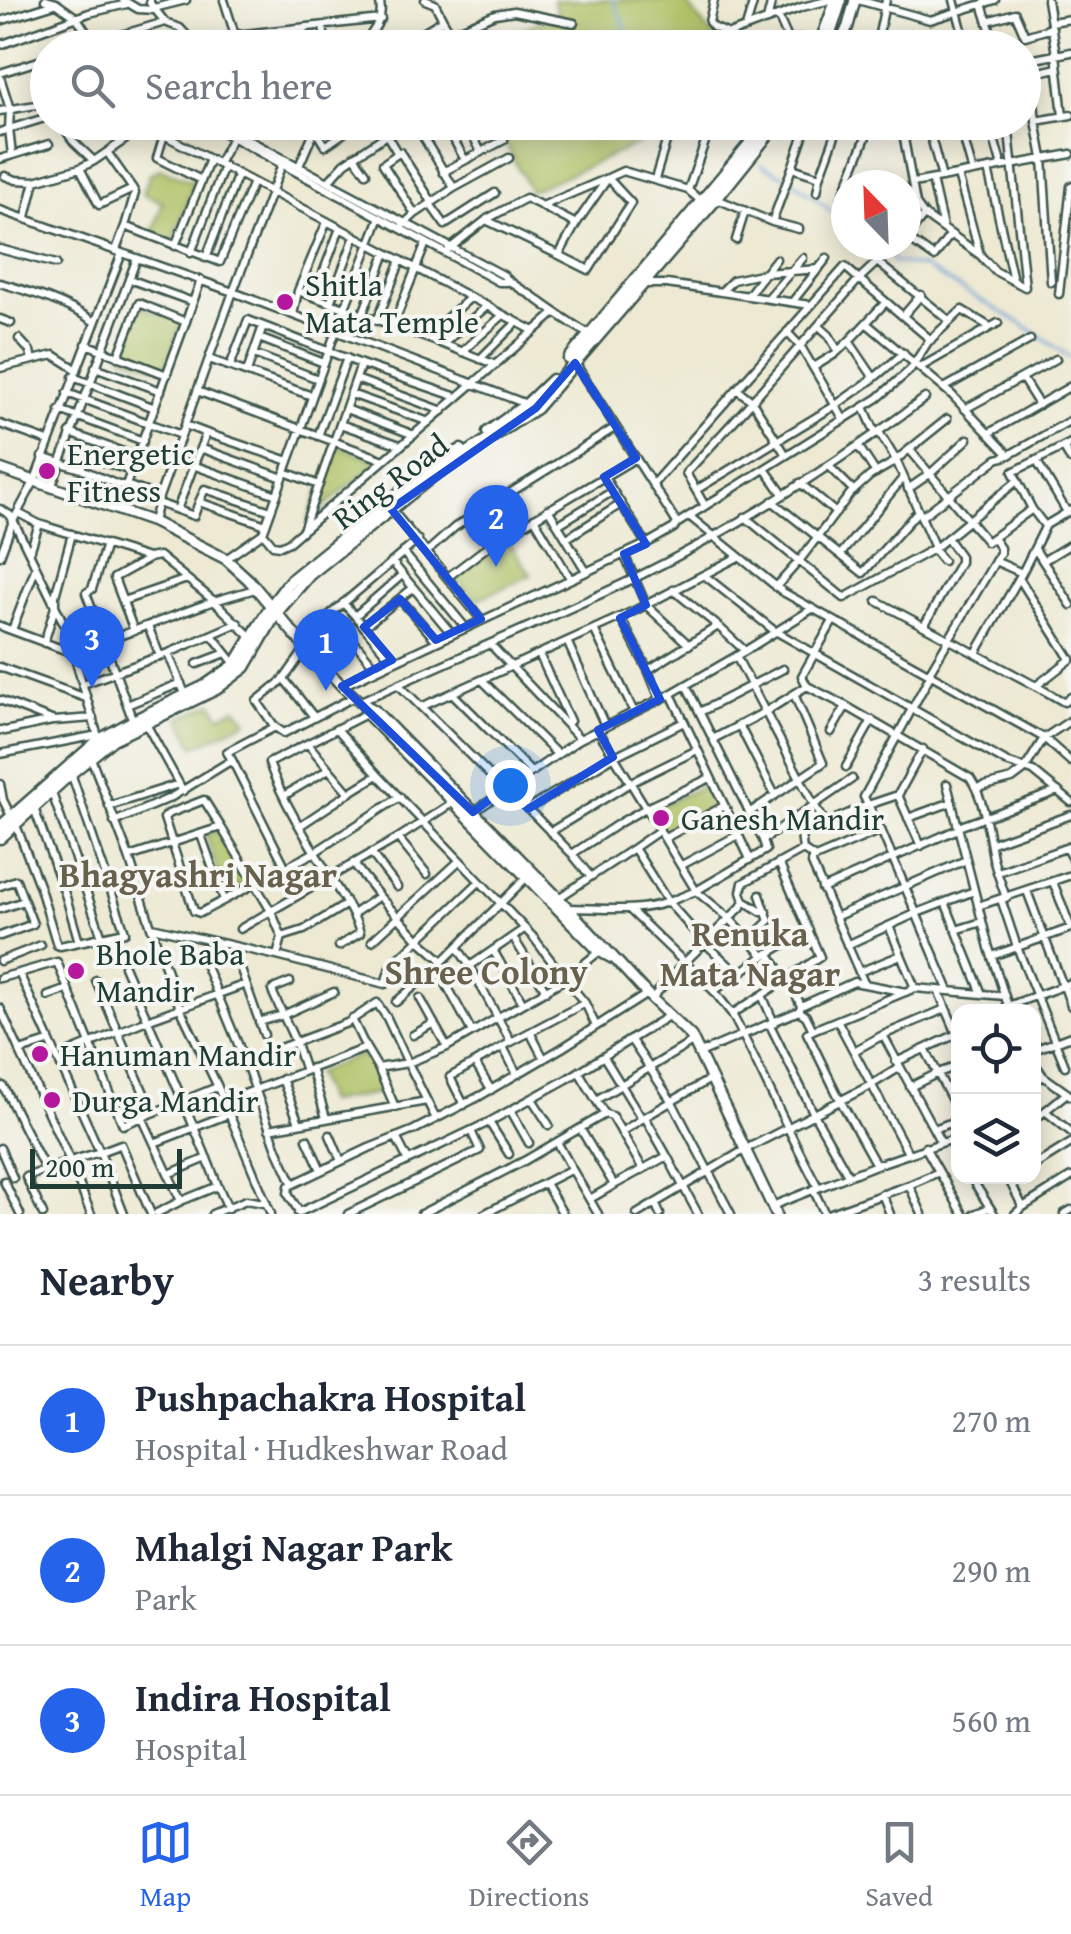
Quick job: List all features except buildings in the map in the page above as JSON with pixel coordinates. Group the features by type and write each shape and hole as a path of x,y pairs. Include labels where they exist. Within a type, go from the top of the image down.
{"highway":[{"path":"831,30 839,0"},
{"name":"Ring Road","path":"572,361 590,334 754,140"},
{"name":"Ring Road","path":"0,826 34,808 96,746 230,680 244,667 273,609 310,574 434,474 532,406 643,284 764,140"},
{"name":"Ring Road","path":"0,838 96,746 132,721 218,679 236,665 290,581 428,470 532,406"}],"main road":[{"path":"845,30 857,0"},
{"path":"0,469 153,522 226,559 342,686 528,876 568,908 602,949"},
{"path":"470,815 694,1041 774,1210"}],"street":[{"path":"45,0 77,18 85,30"},
{"path":"43,30 125,2 138,9 186,0"},
{"path":"224,0 233,30"},
{"path":"373,30 381,20 379,0"},
{"path":"425,0 435,4 449,30"},
{"path":"714,0 708,22 719,30"},
{"path":"746,28 754,0"},
{"path":"767,20 772,0"},
{"path":"740,30 802,4 839,0"},
{"path":"857,0 885,3 930,20 993,0"},
{"path":"954,0 962,30"},
{"path":"1041,120 1067,116 1047,0"},
{"path":"0,21 56,3"},
{"path":"880,30 885,3"},
{"path":"982,4 991,30"},
{"path":"153,6 165,22 182,30"},
{"path":"460,30 495,14 514,12 574,23"},
{"path":"988,20 1015,13 1022,30"},
{"path":"778,16 784,30"},
{"path":"1040,30 1071,18"},
{"path":"282,30 381,20"},
{"path":"426,30 443,20"},
{"path":"141,30 165,22"},
{"path":"323,26 324,30"},
{"path":"0,45 30,34"},
{"path":"1041,57 1071,52"},
{"path":"12,155 4,130 10,108 0,75 30,64"},
{"path":"1041,71 1058,68"},
{"path":"0,111 30,106"},
{"path":"4,130 30,122"},
{"path":"72,140 94,161"},
{"path":"5,176 35,181 80,168 125,140"},
{"path":"162,140 157,158 201,180"},
{"path":"174,140 534,331"},
{"path":"191,252 221,165 234,140"},
{"path":"242,140 447,250"},
{"path":"298,170 311,140"},
{"path":"328,182 345,162 378,140"},
{"path":"389,140 398,154"},
{"path":"424,140 454,188"},
{"path":"453,140 465,160"},
{"path":"475,140 481,152"},
{"path":"443,172 504,140"},
{"path":"655,179 667,140"},
{"path":"688,190 706,140"},
{"path":"749,140 752,143"},
{"path":"772,222 802,140"},
{"path":"816,192 833,140"},
{"path":"854,170 865,140"},
{"path":"904,140 910,170"},
{"path":"932,140 942,178"},
{"path":"964,140 973,172"},
{"path":"994,140 1002,166"},
{"path":"921,210 995,271 1026,286 1010,140"},
{"path":"1039,140 1051,282"},
{"path":"0,159 49,144"},
{"path":"0,556 34,482 95,322 135,193 107,152"},
{"path":"414,214 382,164 400,152 445,225 495,193"},
{"path":"921,182 1071,154"},
{"path":"354,156 366,173"},
{"path":"403,226 414,214 454,188 510,158"},
{"path":"175,246 210,159"},
{"path":"153,522 197,391 283,162"},
{"path":"80,168 99,204 133,190"},
{"path":"988,169 1014,280"},
{"path":"298,170 328,182 499,282 509,282 590,334"},
{"path":"542,206 623,171 688,190 701,202"},
{"path":"206,258 238,174"},
{"path":"790,175 820,177"},
{"path":"958,175 980,255"},
{"path":"559,255 608,178"},
{"path":"486,220 590,270 631,203 608,178"},
{"path":"921,248 934,256 947,232 932,180"},
{"path":"26,217 35,181"},
{"path":"125,226 220,262 252,182"},
{"path":"1059,294 1071,186"},
{"path":"447,250 486,220 526,198 576,224"},
{"path":"716,199 799,229"},
{"path":"0,210 201,280 532,406"},
{"path":"736,240 745,211"},
{"path":"921,218 924,214"},
{"path":"226,559 264,529 380,217"},
{"path":"292,314 327,221"},
{"path":"314,298 340,228"},
{"path":"330,304 355,236"},
{"path":"393,326 426,242"},
{"path":"0,249 56,264"},
{"path":"362,316 386,253"},
{"path":"51,488 136,258"},
{"path":"768,298 803,258"},
{"path":"792,302 828,258"},
{"path":"748,295 776,259"},
{"path":"377,321 402,260"},
{"path":"686,473 878,262 950,320"},
{"path":"653,484 845,267 930,340"},
{"path":"722,292 733,280 818,269"},
{"path":"129,278 193,302"},
{"path":"126,486 201,280"},
{"path":"0,283 46,296 95,322"},
{"path":"643,284 811,305"},
{"path":"298,291 496,365"},
{"path":"903,316 921,296"},
{"path":"424,338 470,298"},
{"path":"814,367 850,341 886,302"},
{"path":"118,357 139,303 186,322"},
{"path":"443,344 487,306"},
{"path":"342,686 646,544 844,420 910,370 994,325 962,310 930,340 918,365"},
{"path":"199,502 264,529 272,545 280,546 554,314"},
{"path":"462,352 502,316"},
{"path":"0,319 11,324"},
{"path":"230,366 248,320 458,398"},
{"path":"480,358 516,323"},
{"path":"866,323 966,408 1009,454"},
{"path":"247,372 263,326"},
{"path":"819,326 838,351"},
{"path":"787,332 801,346 844,420"},
{"path":"260,338 324,363"},
{"path":"19,339 30,351 32,360"},
{"path":"944,388 1030,340"},
{"path":"850,341 874,378"},
{"path":"86,344 167,375"},
{"path":"254,354 318,379"},
{"path":"696,490 836,405 904,354"},
{"path":"0,368 54,355 89,383 154,408"},
{"path":"209,358 312,396"},
{"path":"318,436 347,358"},
{"path":"966,408 1056,359"},
{"path":"572,361 677,523"},
{"path":"304,528 361,364"},
{"path":"95,367 161,390"},
{"path":"1022,378 1038,405"},
{"path":"356,379 442,411"},
{"path":"990,433 1071,386"},
{"path":"737,389 752,401 786,456"},
{"path":"859,389 942,561"},
{"path":"197,391 385,460"},
{"path":"67,394 182,435"},
{"path":"351,394 429,422"},
{"path":"339,946 360,934 353,914 315,852 269,763 337,729 364,705 398,684 635,578 714,536 859,447 925,398"},
{"path":"346,409 414,435"},
{"path":"60,410 143,441"},
{"path":"776,586 854,491 947,420"},
{"path":"864,573 920,514 997,459 1071,420"},
{"path":"0,424 48,441"},
{"path":"340,424 402,446"},
{"path":"185,425 289,460"},
{"path":"428,551 455,527 616,427"},
{"path":"70,433 137,457"},
{"path":"177,510 206,433"},
{"path":"908,489 968,439"},
{"path":"1045,526 1014,472 1067,445 1071,460"},
{"path":"859,447 876,472"},
{"path":"200,448 319,485"},
{"path":"910,450 987,542 1032,509"},
{"path":"42,456 194,516 205,488 271,511"},
{"path":"81,469 85,456 132,472"},
{"path":"173,458 276,495"},
{"path":"448,577 491,544 636,458"},
{"path":"675,460 705,506"},
{"path":"976,653 1045,526 1069,511 1036,460"},
{"path":"828,466 854,491"},
{"path":"765,468 783,494"},
{"path":"604,477 646,544"},
{"path":"841,554 904,478"},
{"path":"745,517 844,598 934,548 1017,481"},
{"path":"800,483 836,514"},
{"path":"559,524 613,491"},
{"path":"772,500 874,582"},
{"path":"567,538 621,504"},
{"path":"0,509 10,515 66,628 93,718 109,806 150,927 180,1008 271,1214"},
{"path":"391,509 481,619"},
{"path":"548,509 586,571"},
{"path":"18,513 39,524 151,557"},
{"path":"689,516 776,586 812,609 1044,738 1069,758"},
{"path":"534,518 570,578"},
{"path":"29,554 39,524"},
{"path":"44,642 72,534"},
{"path":"924,626 960,562 947,538"},
{"path":"949,991 882,830 864,798 995,560 1000,549 993,538"},
{"path":"364,705 314,717 284,732 275,727 257,701 284,678 303,644 331,614 418,540"},
{"path":"106,544 92,589 86,593 132,721"},
{"path":"1043,560 1071,544"},
{"path":"1034,548 1071,605"},
{"path":"403,552 465,627"},
{"path":"624,554 646,605 688,644"},
{"path":"134,632 114,578 159,556 252,638"},
{"path":"422,707 646,605 738,557"},
{"path":"995,560 1020,576 1071,659 1036,686"},
{"path":"392,562 451,633"},
{"path":"12,630 36,567"},
{"path":"355,616 402,575"},
{"path":"704,575 776,632 1006,762 1033,771 1071,802"},
{"path":"123,602 187,578"},
{"path":"0,626 74,653 256,588"},
{"path":"364,627 413,588"},
{"path":"674,590 746,651"},
{"path":"400,598 436,640"},
{"path":"877,601 1067,699 1071,709"},
{"path":"343,603 392,660"},
{"path":"470,815 580,739 671,694 812,609"},
{"path":"331,614 376,668"},
{"path":"620,617 660,700"},
{"path":"833,621 802,676 807,686 923,749 970,778 977,788 1017,947 1065,1066"},
{"path":"83,684 238,623"},
{"path":"148,626 186,696"},
{"path":"648,670 718,626"},
{"path":"594,629 634,712"},
{"path":"212,634 236,665"},
{"path":"567,641 613,757 696,891 729,918 787,978 814,1030"},
{"path":"490,644 580,739"},
{"path":"197,664 226,652"},
{"path":"539,654 570,721 567,724"},
{"path":"736,656 826,823"},
{"path":"0,667 86,698"},
{"path":"700,712 783,669"},
{"path":"284,678 314,717"},
{"path":"482,680 557,754"},
{"path":"127,704 180,683"},
{"path":"398,684 528,809 590,876"},
{"path":"686,685 820,957 732,1014"},
{"path":"714,738 807,686"},
{"path":"452,693 531,772"},
{"path":"671,694 750,859"},
{"path":"750,812 824,760 794,694"},
{"path":"0,700 54,721"},
{"path":"831,732 846,706"},
{"path":"0,730 93,718"},
{"path":"846,767 872,720"},
{"path":"977,788 1012,779 1024,770 1044,738 1071,720"},
{"path":"528,809 613,757 684,722"},
{"path":"146,723 180,788"},
{"path":"739,725 775,795"},
{"path":"275,727 227,752 286,868"},
{"path":"337,729 524,929 584,1003 596,1026"},
{"path":"308,744 350,793"},
{"path":"0,754 96,746"},
{"path":"882,830 815,858 803,850 801,834 898,795 923,749"},
{"path":"550,832 630,783 697,750"},
{"path":"114,822 232,760"},
{"path":"284,794 329,769"},
{"path":"0,784 40,888 56,944 60,946 125,932 71,773"},
{"path":"301,825 378,775"},
{"path":"572,854 646,808 710,778"},
{"path":"763,840 852,779"},
{"path":"947,784 1007,1004"},
{"path":"109,806 180,788"},
{"path":"51,792 102,937"},
{"path":"822,888 958,828 1058,792"},
{"path":"898,795 921,846"},
{"path":"277,956 282,937 271,910 255,884 221,827 204,800 166,815 194,911 200,913 224,900 255,884 286,868 315,852 400,797"},
{"path":"240,930 456,800"},
{"path":"908,818 952,802"},
{"path":"666,838 724,806"},
{"path":"34,808 79,942"},
{"path":"992,844 1071,815"},
{"path":"129,857 221,827"},
{"path":"556,901 660,830"},
{"path":"202,834 224,900"},
{"path":"681,866 738,835"},
{"path":"398,838 427,874"},
{"path":"998,872 1069,847 1071,856"},
{"path":"634,848 668,902 738,974"},
{"path":"568,908 651,908 696,891 766,850"},
{"path":"741,892 743,883 803,850"},
{"path":"371,853 397,887"},
{"path":"812,857 864,983"},
{"path":"372,940 459,860"},
{"path":"834,917 966,860"},
{"path":"352,863 440,964 472,1032"},
{"path":"729,872 744,900 767,912"},
{"path":"978,906 1071,875"},
{"path":"396,1002 528,876"},
{"path":"0,886 16,880 33,924 0,936"},
{"path":"150,927 385,984 390,967 479,882"},
{"path":"992,956 1071,928 1053,882"},
{"path":"847,945 974,891"},
{"path":"1027,891 1071,1006"},
{"path":"749,940 768,922 760,895"},
{"path":"353,914 378,896"},
{"path":"670,1015 490,1122 298,1213 288,1194 289,1186 464,1105 649,996 744,900"},
{"path":"0,909 24,901"},
{"path":"945,902 983,994"},
{"path":"282,937 304,930 346,904"},
{"path":"628,909 714,990 732,1014 826,1214 939,1172"},
{"path":"956,930 982,922"},
{"path":"889,926 911,990"},
{"path":"470,966 524,929"},
{"path":"714,990 809,930"},
{"path":"513,937 546,990"},
{"path":"0,962 40,945"},
{"path":"457,947 511,1042"},
{"path":"378,1068 408,1063 447,1047 566,979 602,949"},
{"path":"493,950 523,1003"},
{"path":"859,972 901,956"},
{"path":"0,978 56,962 123,1125 218,1087"},
{"path":"205,964 293,1184"},
{"path":"239,964 264,1035"},
{"path":"124,966 228,1208"},
{"path":"19,973 124,1214"},
{"path":"96,980 152,1112"},
{"path":"290,982 272,989 326,1118"},
{"path":"700,1052 772,1024 854,982 1004,996"},
{"path":"67,1053 246,984"},
{"path":"1020,1004 1066,985"},
{"path":"48,996 68,989"},
{"path":"876,1164 807,1033 911,990"},
{"path":"938,990 951,1017"},
{"path":"259,1022 334,992"},
{"path":"762,995 814,1114 848,1175"},
{"path":"420,998 447,1047"},
{"path":"245,1061 352,1019 377,1002 436,1119"},
{"path":"464,1105 450,1076 584,1003"},
{"path":"0,1008 91,1214"},
{"path":"854,1052 945,1009"},
{"path":"352,1019 395,1107"},
{"path":"838,1020 908,1153"},
{"path":"413,1035 434,1023"},
{"path":"530,1032 544,1059"},
{"path":"883,1035 940,1143"},
{"path":"1041,1047 1071,1036"},
{"path":"631,1040 672,1102 731,1214"},
{"path":"636,1214 746,1149 871,1085 926,1049 951,1040"},
{"path":"596,1100 694,1041"},
{"path":"20,1051 48,1042"},
{"path":"503,1047 517,1074"},
{"path":"224,1102 366,1048"},
{"path":"926,1049 951,1098"},
{"path":"604,1057 667,1156 698,1214"},
{"path":"475,1063 490,1090"},
{"path":"910,1087 951,1068"},
{"path":"579,1072 605,1114 612,1116 642,1169"},
{"path":"1041,1073 1069,1095 1041,1115"},
{"path":"622,1132 712,1078"},
{"path":"282,1080 299,1124"},
{"path":"0,1087 3,1086 46,1172"},
{"path":"532,1099 550,1125"},
{"path":"270,1129 427,1101"},
{"path":"511,1110 528,1142"},
{"path":"1045,1112 1071,1132"},
{"path":"154,1142 228,1114"},
{"path":"421,1214 605,1114"},
{"path":"142,1117 181,1201"},
{"path":"934,1130 951,1117"},
{"path":"490,1122 509,1154"},
{"path":"581,1130 614,1185"},
{"path":"348,1214 480,1150 472,1131"},
{"path":"330,1135 341,1161"},
{"path":"396,1137 408,1160"},
{"path":"308,1139 321,1170"},
{"path":"774,1210 848,1175 951,1140"},
{"path":"557,1142 598,1214"},
{"path":"1041,1162 1071,1143"},
{"path":"20,1214 2,1181 46,1172 121,1144 154,1213 218,1186"},
{"path":"0,1148 13,1178"},
{"path":"926,1148 963,1214"},
{"path":"590,1199 667,1156"},
{"path":"168,1174 207,1158"},
{"path":"484,1214 572,1169"},
{"path":"1014,1214 1071,1176"},
{"path":"26,1177 43,1214"},
{"path":"545,1183 563,1214"},
{"path":"974,1214 991,1211 975,1184"},
{"path":"1013,1184 1023,1207"},
{"path":"909,1185 922,1214"},
{"path":"882,1194 890,1214"},
{"path":"212,1214 246,1200 266,1203"},
{"path":"655,1204 660,1214"},
{"path":"852,1205 856,1214"}],"highlighted area":[{"path":"575,363 636,458 604,477 646,544 624,554 646,605 620,618 660,699 598,730 613,757 528,809 507,787 473,812 342,686 392,660 364,627 400,599 436,640 481,619 391,509 536,408"}],"green space":[{"path":"553,0 684,0 708,30 519,30 558,14"},
{"path":"504,140 642,140 636,145 530,191"},
{"path":"160,169 194,182 173,241 152,234 163,202 143,194 150,174"},
{"path":"140,307 182,322 164,370 122,355"},
{"path":"336,445 379,461 309,519"},
{"path":"508,541 531,575 476,600 454,576"},
{"path":"213,703 220,716 236,708 247,721 194,747 180,718"},
{"path":"706,784 717,805 665,834 650,811"},
{"path":"220,830 248,882 224,895 206,834"},
{"path":"359,1055 371,1061 383,1092 327,1102 316,1073"}],"waterway":[{"path":"613,0 626,30"},
{"path":"761,164 791,180 831,211"},
{"path":"892,260 923,267 1022,324 1071,358"}],"place":[{"name":"Shitla Mata Temple","path":"285,302"},
{"name":"Energetic Fitness","path":"47,471"},
{"name":"Mhalgi Nagar Park","path":"496,567"},
{"name":"Indira Hospital","path":"92,688"},
{"name":"Pushpachakra Hospital","path":"326,691"},
{"name":"Ganesh Mandir","path":"661,818"},
{"name":"Bhole Baba Mandir","path":"76,971"},
{"name":"Hanuman Mandir","path":"40,1054"},
{"name":"Durga Mandir","path":"52,1100"}],"district":[{"name":"Bhagyashri Nagar","path":"198,874"},
{"name":"Renuka Mata Nagar","path":"750,953"},
{"name":"Shree Colony","path":"486,971"}]}
